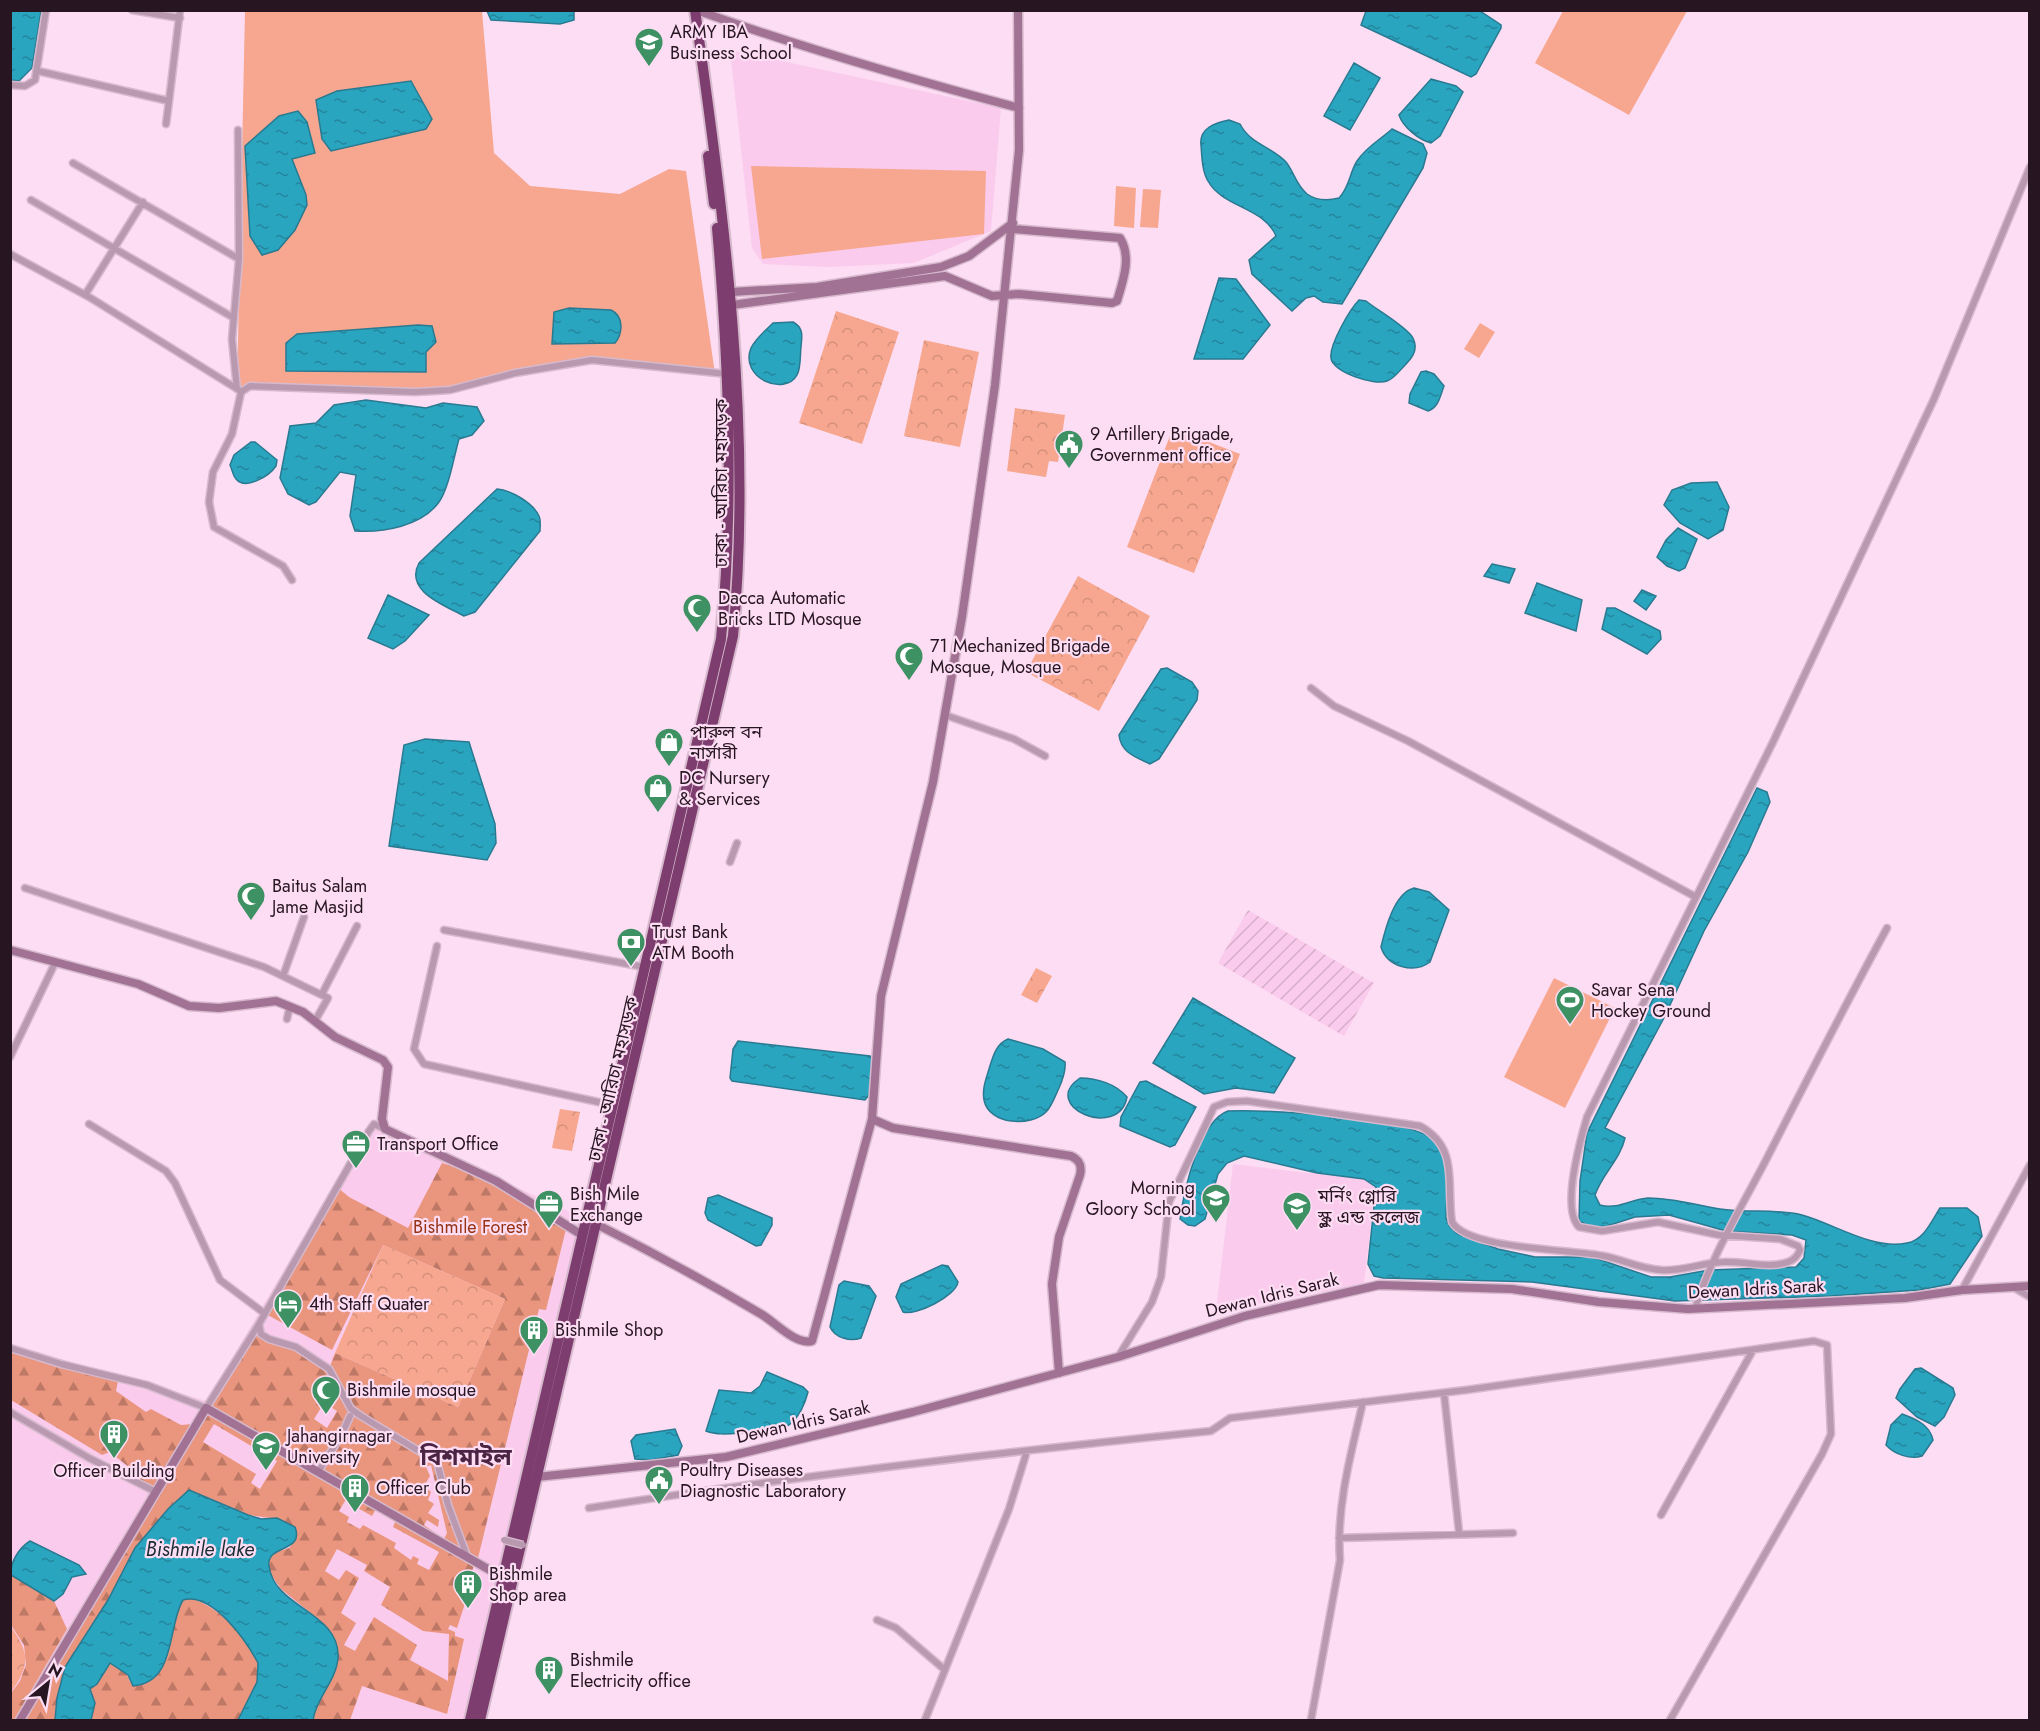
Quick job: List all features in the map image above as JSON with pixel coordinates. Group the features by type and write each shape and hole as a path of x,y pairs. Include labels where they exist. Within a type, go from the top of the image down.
{"highway":[{"name":"ঢাকা - আরিচা মহাসড়ক","path":"470,1720 721,639 728,570 731,458 727,374 717,229 688,10"},
{"name":"ঢাকা - আরিচা মহাসড়ক","path":"480,1720 733,636 740,561 737,391 732,305 696,10"}],"street":[{"path":"10,86 32,84 38,71 37,58 46,10"},
{"path":"132,10 180,14 166,124"},
{"path":"696,10 782,41 884,72 1019,108"},
{"path":"596,1224 702,1279 769,1318 797,1339 809,1342 814,1339 872,1119 881,996 933,782 975,529 1013,226 1019,108 1018,10"},
{"path":"38,71 169,101"},
{"path":"238,130 239,259 232,339 239,390 232,434 213,472 208,502 214,527 284,566 292,580"},
{"path":"73,163 239,259"},
{"path":"1118,1357 1152,1302 1161,1277 1169,1202 1214,1107 1227,1102 1247,1101 1396,1121 1429,1131 1444,1147 1449,1164 1452,1222 1464,1233 1516,1246 1604,1256 1640,1268 1665,1271 1715,1262 1787,1263 1797,1256 1800,1250 1798,1246 1780,1239 1727,1235 1659,1222 1602,1231 1588,1230 1574,1222 1571,1213 1580,1139 1587,1117 1694,896 1773,742 1934,399 2030,167"},
{"path":"31,200 234,318"},
{"path":"85,295 143,202"},
{"path":"731,292 817,287 941,267 969,256 1013,226 1120,238 1125,247 1125,274 1117,301 1112,303 1019,294 1005,297 992,296 945,276 732,305"},
{"path":"10,254 85,295 239,390"},
{"path":"239,390 250,386 416,392 450,390 515,373 592,360 727,374"},
{"path":"1311,688 1334,706 1408,741 1694,896"},
{"path":"945,715 1014,739 1045,756"},
{"path":"730,862 737,843"},
{"path":"25,888 283,976 322,994 328,1000 315,1021"},
{"path":"283,976 304,917"},
{"path":"322,994 357,926"},
{"path":"1695,1309 1701,1289 1727,1235 1833,1027 1887,928"},
{"path":"444,930 644,968"},
{"path":"437,946 414,1050 424,1064 612,1105"},
{"path":"10,950 138,984 195,1007 219,1008 276,1001 290,1006 315,1021 321,1029 383,1060 388,1067 382,1119 385,1129"},
{"path":"10,1057 55,963"},
{"path":"286,1019 290,1006"},
{"path":"872,1119 893,1128 1071,1156 1077,1159 1081,1167 1080,1175 1059,1237 1052,1284 1059,1373"},
{"path":"89,1124 166,1171 176,1184 220,1280 264,1313"},
{"path":"20,1720 206,1408 259,1324 374,1124 496,1181 582,1235"},
{"path":"1962,1290 2030,1165"},
{"name":"Dewan Idris Sarak","path":"537,1477 726,1457 913,1412 1118,1357 1245,1316 1379,1286 1512,1289 1599,1302 1695,1309 1905,1298 1962,1290 2030,1286"},
{"path":"2012,1287 2030,1297"},
{"path":"259,1324 261,1334 269,1339 296,1347 329,1369 351,1408 361,1416 437,1462 448,1505 467,1556"},
{"path":"589,1508 782,1479 1211,1431 1230,1418 1444,1393 1814,1341 1827,1346 1831,1434 1791,1510 1670,1720"},
{"path":"10,1348 61,1364 147,1385 206,1408 502,1576"},
{"path":"1661,1515 1753,1350"},
{"path":"1444,1393 1459,1532"},
{"path":"1311,1720 1340,1560 1339,1538 1344,1494 1363,1401"},
{"path":"10,1412 89,1458 156,1492"},
{"path":"318,1472 342,1434 350,1416"},
{"path":"925,1720 1009,1509 1027,1451"},
{"path":"1339,1538 1373,1539 1459,1532 1513,1533"},
{"path":"504,1540 523,1545"},
{"path":"877,1620 896,1628 945,1670"}],"shaded area":[{"path":"730,50 1001,108 991,231 914,263 828,267 763,264 752,248"},
{"path":"1248,910 1374,983 1344,1036 1218,963"},
{"name":"Jahangirnagar University","path":"372,1120 583,1218 463,1720 11,1720 10,1344 207,1401"},
{"name":"মর্নিং গ্লোরি স্কুল এন্ড কলেজ","path":"1233,1164 1376,1181 1364,1284 1216,1311"}],"green space":[{"path":"245,11 482,11 494,153 530,186 620,194 669,169 686,171 715,374 592,360 430,391 237,389"},
{"path":"1563,11 1687,11 1629,115 1535,63"},
{"path":"751,166 986,171 984,234 762,259"},
{"path":"1116,186 1136,188 1134,228 1114,226"},
{"path":"1143,189 1161,190 1158,228 1140,227"},
{"path":"836,311 899,332 862,444 799,423"},
{"path":"1480,323 1495,332 1479,358 1464,349"},
{"path":"924,340 979,352 960,447 904,436"},
{"path":"1015,408 1065,415 1058,462 1049,461 1046,477 1007,471"},
{"path":"1173,428 1240,454 1194,573 1127,547"},
{"path":"1078,576 1150,616 1099,711 1026,672"},
{"path":"1036,968 1052,976 1037,1003 1021,995"},
{"path":"1554,978 1615,1008 1565,1108 1504,1077"},
{"path":"560,1109 580,1112 572,1151 552,1148"},
{"name":"Bishmile Forest","path":"442,1163 496,1181 567,1225 546,1310 539,1309 478,1558 468,1557 475,1562 470,1578 473,1579 457,1628 450,1625 448,1629 455,1632 455,1636 464,1639 447,1714 362,1686 350,1720 313,1720 315,1709 334,1673 323,1623 281,1589 271,1575 268,1565 270,1557 276,1552 289,1548 297,1537 270,1518 248,1515 189,1490 168,1509 135,1548 108,1600 65,1667 57,1698 55,1720 20,1720 257,1327 329,1369 335,1353 458,1407 505,1299 383,1245 332,1350 264,1313 337,1187 349,1197 408,1228","holes":["324,1403 337,1411 327,1428 314,1419","214,1424 277,1461 260,1489 251,1483 256,1474 203,1442","431,1465 447,1533 444,1539 424,1525 427,1520 438,1527 439,1520 428,1513 434,1504 428,1500 431,1492 424,1486 430,1476 426,1467","345,1501 372,1516 376,1509 396,1520 393,1527 439,1552 429,1570 417,1564 419,1559 413,1556 411,1560 394,1548 396,1543 363,1525 360,1529 347,1522 349,1517 339,1511","337,1549 367,1565 364,1571 390,1587 381,1605 423,1631 449,1634 448,1681 410,1660 417,1645 374,1617 355,1651 344,1645 356,1623 341,1613 359,1578 346,1570 339,1580 325,1571"]},
{"path":"383,1245 505,1299 458,1407 335,1353"},
{"path":"10,1350 118,1381 116,1391 146,1412 151,1409 181,1425 193,1424 154,1487 127,1474 130,1468 110,1452 102,1455 11,1400"},
{"path":"10,1574 54,1601 67,1629 14,1720 11,1720 11,1693 20,1681 26,1665 24,1645 11,1625"},
{"path":"191,1598 212,1608 230,1624 258,1663 257,1682 238,1720 91,1720 95,1703 90,1689 97,1684 110,1662 125,1672 130,1682 139,1686 157,1675 179,1606 183,1600"},
{"path":"11,1627 22,1644 25,1660 22,1675 11,1692"}],"water":[{"path":"11,10 41,11 32,68 19,81 11,80"},
{"path":"487,11 574,11 574,20 560,24 491,20"},
{"path":"1366,11 1480,11 1501,25 1501,28 1476,74 1471,77 1361,25"},
{"path":"1354,63 1380,78 1350,130 1324,116"},
{"path":"1431,79 1456,86 1463,92 1440,136 1431,143 1412,132 1399,115"},
{"path":"411,81 432,119 426,129 331,151 322,139 316,100 337,91"},
{"path":"298,111 307,122 315,153 292,159 306,195 307,205 295,230 278,250 262,255 250,236 245,146 279,116"},
{"path":"1229,120 1240,124 1250,137 1286,162 1300,187 1307,194 1322,200 1339,198 1361,156 1392,129 1423,144 1427,153 1423,168 1342,304 1323,302 1314,296 1306,298 1292,311 1252,274 1249,260 1276,236 1262,219 1215,190 1206,177 1203,164 1201,139 1205,130"},
{"path":"1219,278 1236,279 1270,325 1243,359 1194,359"},
{"path":"1359,300 1366,301 1413,338 1415,348 1412,358 1390,380 1381,382 1354,377 1338,368 1331,358 1337,336"},
{"path":"569,308 611,310 615,313 621,325 620,334 615,343 552,344 554,312"},
{"path":"793,322 801,330 802,336 797,375 791,381 783,384 765,381 751,368 749,359 751,348 773,323"},
{"path":"418,325 432,326 436,342 426,352 426,372 286,371 286,343 297,334"},
{"path":"1421,372 1434,374 1444,386 1437,404 1428,411 1409,403 1410,394"},
{"path":"366,400 426,408 443,403 477,407 484,421 472,435 459,439 446,489 432,510 412,522 378,531 355,531 350,516 356,475 340,472 316,502 309,505 288,494 280,478 290,426 316,423 334,405"},
{"path":"251,442 255,442 277,460 276,466 269,474 258,480 251,483 240,482 234,476 230,465 234,455"},
{"path":"1717,482 1729,507 1723,530 1708,539 1680,523 1664,505 1672,490 1691,483"},
{"path":"497,489 515,495 532,506 540,518 540,531 475,612 464,616 428,596 417,582 416,573 419,563"},
{"path":"1678,528 1697,539 1685,568 1679,571 1667,566 1657,557 1666,540"},
{"path":"1492,564 1515,569 1509,583 1484,576"},
{"path":"1537,583 1582,600 1576,631 1525,613"},
{"path":"1642,590 1656,596 1646,610 1634,601"},
{"path":"388,595 429,615 405,641 393,649 368,638"},
{"path":"1607,608 1615,608 1660,631 1661,639 1647,654 1602,629"},
{"path":"1167,668 1192,682 1198,691 1197,700 1159,759 1150,764 1126,750 1119,735 1161,669"},
{"path":"425,739 469,742 495,824 496,843 487,860 389,846 404,745"},
{"path":"1757,788 1767,792 1770,802 1748,852 1704,931 1665,1016 1605,1128 1625,1138 1623,1146 1595,1195 1600,1205 1607,1206 1658,1198 1730,1210 1798,1214 1866,1239 1894,1244 1907,1243 1918,1238 1940,1208 1967,1208 1978,1217 1982,1236 1950,1284 1919,1290 1830,1296 1675,1301 1532,1282 1383,1278 1374,1276 1368,1264 1376,1187 1364,1179 1317,1173 1244,1156 1227,1163 1218,1174 1205,1219 1195,1226 1188,1225 1180,1219 1195,1158 1201,1142 1218,1117 1228,1111 1304,1113 1400,1126 1423,1133 1436,1142 1446,1168 1446,1218 1450,1227 1458,1234 1498,1249 1535,1257 1592,1257 1651,1277 1670,1277 1709,1270 1796,1267 1804,1258 1806,1240 1792,1235 1726,1231 1669,1215 1635,1217 1607,1226 1591,1227 1579,1221 1580,1181 1587,1133"},
{"path":"1414,888 1429,892 1449,910 1430,962 1424,966 1409,968 1395,964 1384,954 1381,947 1396,904 1407,891"},
{"path":"1193,998 1295,1058 1274,1093 1236,1088 1204,1094 1153,1063"},
{"path":"1008,1039 1043,1049 1065,1062 1063,1078 1050,1107 1039,1117 1031,1120 1002,1119 987,1108 984,1100 985,1084 994,1055 998,1047"},
{"path":"738,1041 870,1056 874,1060 869,1095 865,1100 732,1081 730,1078 733,1049"},
{"path":"1080,1078 1106,1083 1123,1092 1127,1097 1121,1110 1110,1117 1098,1118 1085,1115 1074,1108 1068,1099 1070,1089"},
{"path":"1146,1081 1196,1107 1175,1145 1170,1147 1120,1126 1121,1117 1140,1082"},
{"path":"718,1195 772,1218 772,1225 761,1245 756,1246 708,1220 705,1213 708,1198"},
{"path":"942,1265 948,1266 958,1282 956,1287 935,1304 917,1311 903,1312 896,1297 901,1284"},
{"path":"844,1281 869,1286 876,1296 861,1338 848,1339 839,1336 830,1327 839,1285"},
{"path":"1921,1368 1953,1388 1955,1395 1944,1417 1935,1426 1917,1417 1896,1398 1915,1369"},
{"path":"767,1372 803,1387 808,1392 801,1410 791,1423 785,1428 768,1433 722,1434 706,1431 719,1390 751,1393 760,1386"},
{"path":"1902,1414 1922,1423 1929,1430 1933,1440 1922,1456 1902,1455 1886,1445 1891,1425"},
{"path":"675,1429 682,1446 678,1455 651,1460 635,1459 631,1441 636,1435"},
{"name":"Bishmile lake","path":"189,1490 248,1515 261,1519 277,1518 295,1527 297,1535 295,1541 273,1554 270,1559 269,1566 273,1580 282,1592 329,1630 336,1642 338,1657 334,1673 318,1704 313,1720 238,1720 257,1682 258,1663 227,1620 205,1603 194,1599 183,1600 164,1664 157,1675 147,1682 133,1686 128,1675 110,1663 97,1684 90,1689 95,1703 91,1720 55,1720 57,1698 65,1667 108,1600 135,1548 168,1509"},
{"path":"30,1541 79,1565 86,1574 72,1577 63,1594 54,1601 11,1575 16,1556"}],"place":[{"name":"ARMY IBA Business School","path":"649,68"},
{"name":"9 Artillery Brigade, Government office","path":"1069,470"},
{"name":"Dacca Automatic Bricks LTD Mosque","path":"697,634"},
{"name":"71 Mechanized Brigade Mosque, Mosque","path":"909,682"},
{"name":"পারুল বন নার্সারী","path":"669,768"},
{"name":"DC Nursery & Services","path":"658,814"},
{"name":"Baitus Salam Jame Masjid","path":"251,922"},
{"name":"Trust Bank ATM Booth","path":"631,968"},
{"name":"Savar Sena Hockey Ground","path":"1570,1026"},
{"name":"Transport Office","path":"356,1170"},
{"name":"Morning Gloory School","path":"1216,1224"},
{"name":"Bish Mile Exchange","path":"549,1230"},
{"name":"মর্নিং গ্লোরি স্কুল এন্ড কলেজ","path":"1297,1232"},
{"name":"4th Staff Quater","path":"288,1330"},
{"name":"Bishmile Shop","path":"534,1356"},
{"name":"Bishmile mosque","path":"326,1416"},
{"name":"Officer Building","path":"114,1460"},
{"name":"Jahangirnagar University","path":"266,1472"},
{"name":"Poultry Diseases Diagnostic Laboratory","path":"659,1506"},
{"name":"Officer Club","path":"355,1514"},
{"name":"Bishmile Shop area","path":"468,1610"},
{"name":"Bishmile Electricity office","path":"549,1696"}],"district":[{"name":"বিশমাইল","path":"466,1457"}]}
